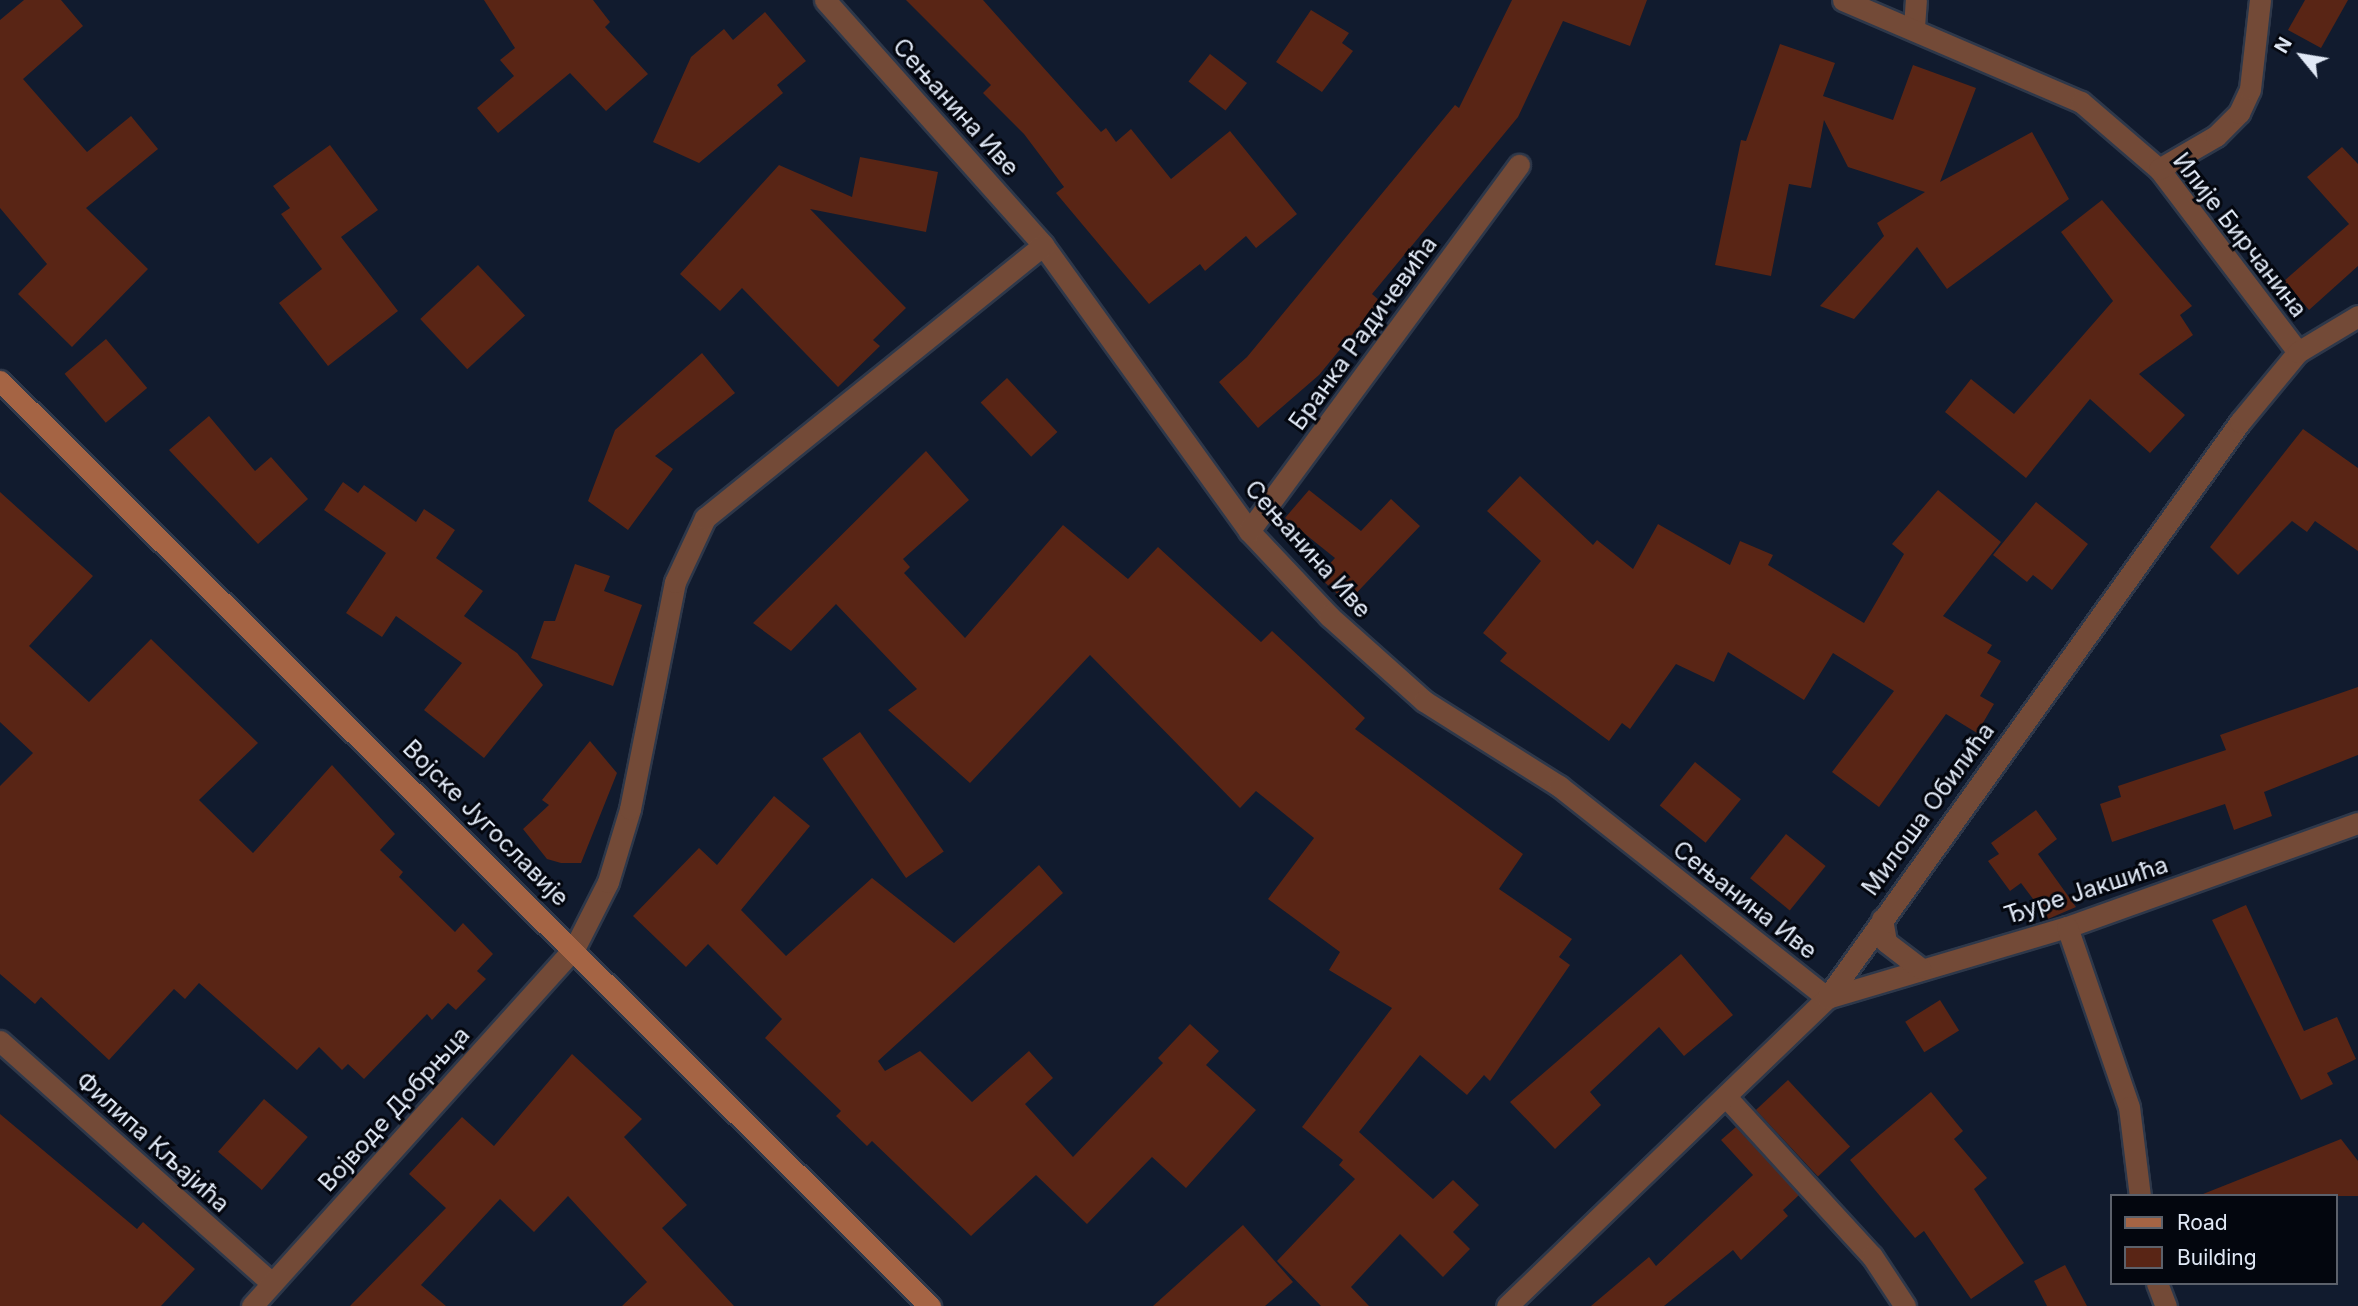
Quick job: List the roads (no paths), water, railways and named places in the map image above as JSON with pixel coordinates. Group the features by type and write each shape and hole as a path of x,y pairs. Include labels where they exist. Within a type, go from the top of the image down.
{"main road":[{"name":"Војске Југославије","path":"0,381 575,947 930,1306"}],"street":[{"name":"Сењанина Иве","path":"825,0 1042,244 1249,531 1329,616 1424,701 1559,786 1827,998"},
{"name":"Илије Бирчанина","path":"1843,0 1914,27 2081,102 2159,169 2298,352"},
{"path":"1914,27 1916,0"},
{"path":"2159,169 2216,136 2239,113 2250,89 2260,0"},
{"name":"Бранка Радичевића","path":"1249,531 1519,165"},
{"name":"Војводе Добрњца","path":"252,1306 575,947 608,882 626,821 675,582 705,518 1042,244"},
{"name":"Милоша Обилића","path":"1507,1306 1728,1100 1827,998 2240,422 2298,352 2358,316"},
{"name":"Ђуре Јакшића","path":"1827,998 1920,968 2067,927 2358,823"},
{"path":"1882,919 1886,942 1920,968"},
{"path":"2067,927 2129,1107 2140,1194"},
{"name":"Филипа Кљајића","path":"0,1041 272,1283"},
{"path":"1728,1100 1872,1256 1905,1306"},
{"path":"2158,1285 2166,1306"}]}
